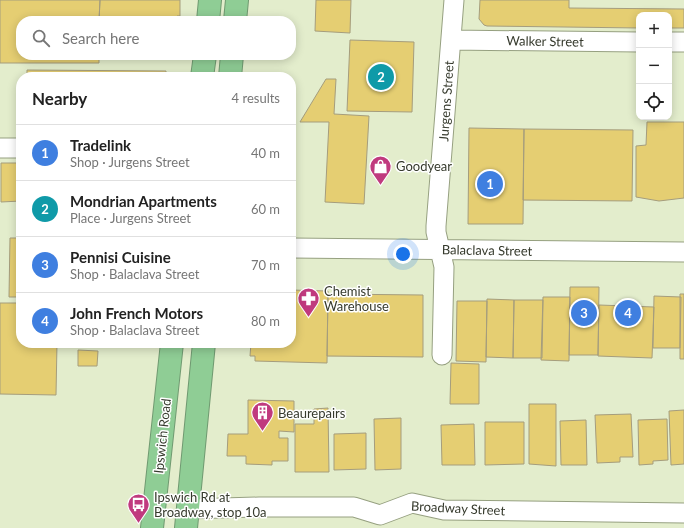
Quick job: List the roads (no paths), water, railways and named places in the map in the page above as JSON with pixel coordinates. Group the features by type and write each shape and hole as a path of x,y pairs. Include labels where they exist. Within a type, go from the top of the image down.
{"highway":[{"path":"208,16 210,0"},
{"path":"235,16 237,0"},
{"path":"203,72 204,60"},
{"path":"230,72 232,60"},
{"name":"Ipswich Road","path":"152,528 171,348"},
{"path":"187,518 204,348"}],"street":[{"name":"Jurgens Street","path":"442,355 444,267 436,226 454,0"},
{"name":"Walker Street","path":"451,40 636,42"},
{"path":"672,42 684,42"},
{"path":"0,148 16,148"},
{"name":"Balaclava Street","path":"296,248 684,252"},
{"name":"Broadway Street","path":"187,518 259,507 354,507 380,515 412,503 444,510 684,513"}],"place":[{"name":"Mondrian Apartments","path":"381,77"},
{"name":"Tradelink","path":"490,184"},
{"name":"Goodyear","path":"380,186"},
{"name":"Pennisi Cuisine","path":"584,313"},
{"name":"John French Motors","path":"628,313"},
{"name":"Chemist Warehouse","path":"309,318"},
{"name":"Beaurepairs","path":"263,432"},
{"name":"Ipswich Rd at Broadway, stop 10a","path":"139,524"}]}
